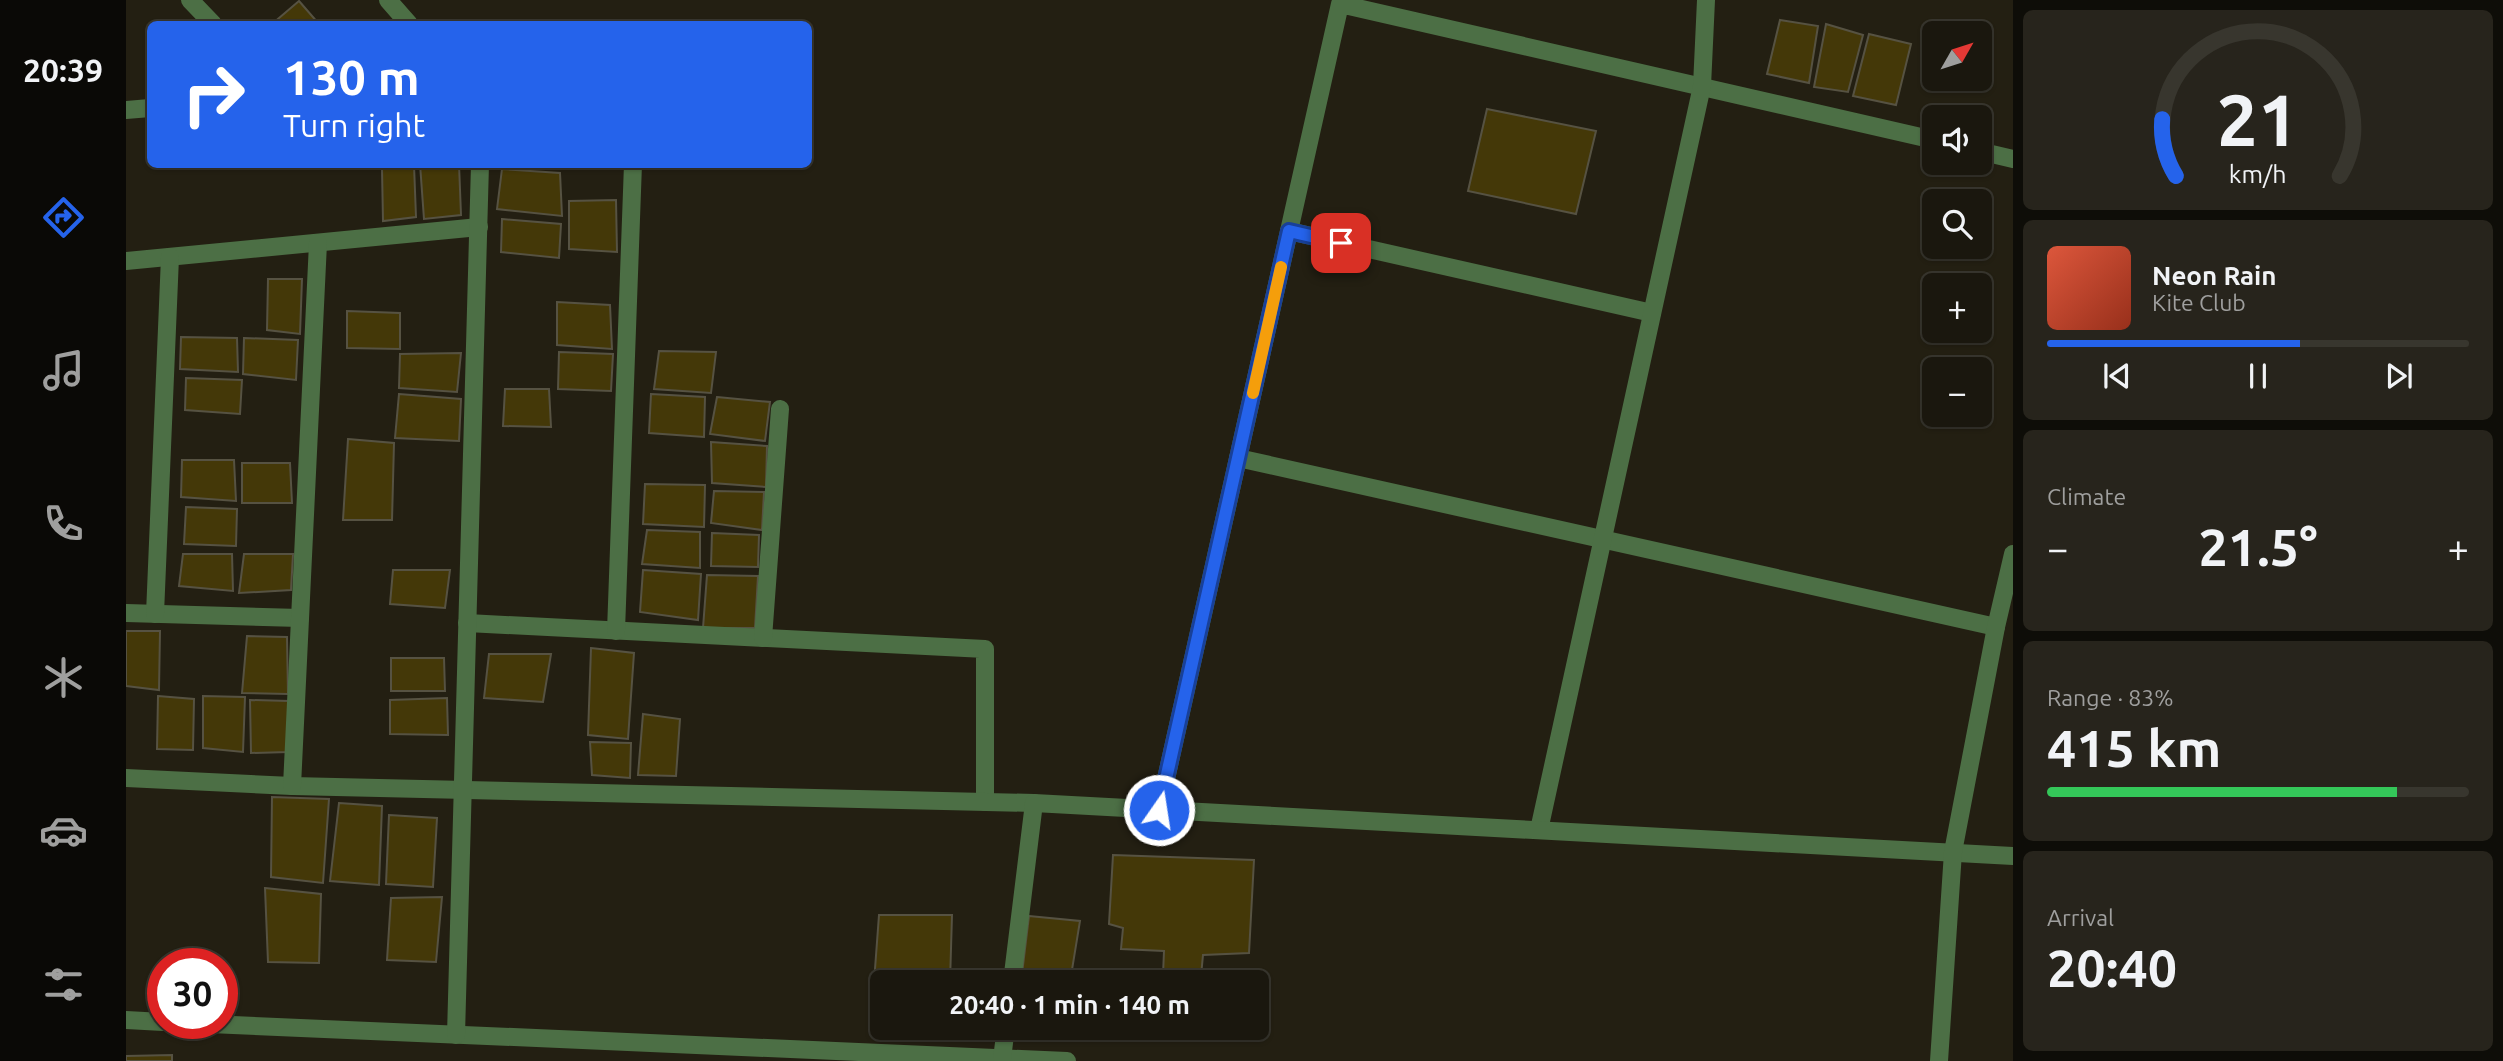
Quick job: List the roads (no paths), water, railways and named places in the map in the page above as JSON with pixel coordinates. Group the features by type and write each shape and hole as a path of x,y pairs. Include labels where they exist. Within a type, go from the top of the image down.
{"street":[{"path":"190,0 210,21"},
{"path":"388,0 406,21"},
{"path":"1539,830 1702,86 1706,0"},
{"path":"1159,810 1340,4 1922,138"},
{"path":"126,110 147,108"},
{"path":"1992,154 2013,159"},
{"path":"456,1035 481,168"},
{"path":"616,631 633,168"},
{"path":"126,261 479,227"},
{"path":"1289,231 1652,313"},
{"path":"292,786 318,243"},
{"path":"155,614 170,257"},
{"path":"763,638 780,409"},
{"path":"1238,458 1996,627"},
{"path":"1939,1061 1953,852 1996,627 2013,554"},
{"path":"126,613 300,618"},
{"path":"467,623 985,649 985,802"},
{"path":"126,778 292,786 1034,803 2013,856"},
{"path":"1013,970 1034,803"},
{"path":"126,1020 147,1021"},
{"path":"238,1025 456,1035 775,1055 1067,1061"},
{"path":"1002,1059 1004,1040"}]}
